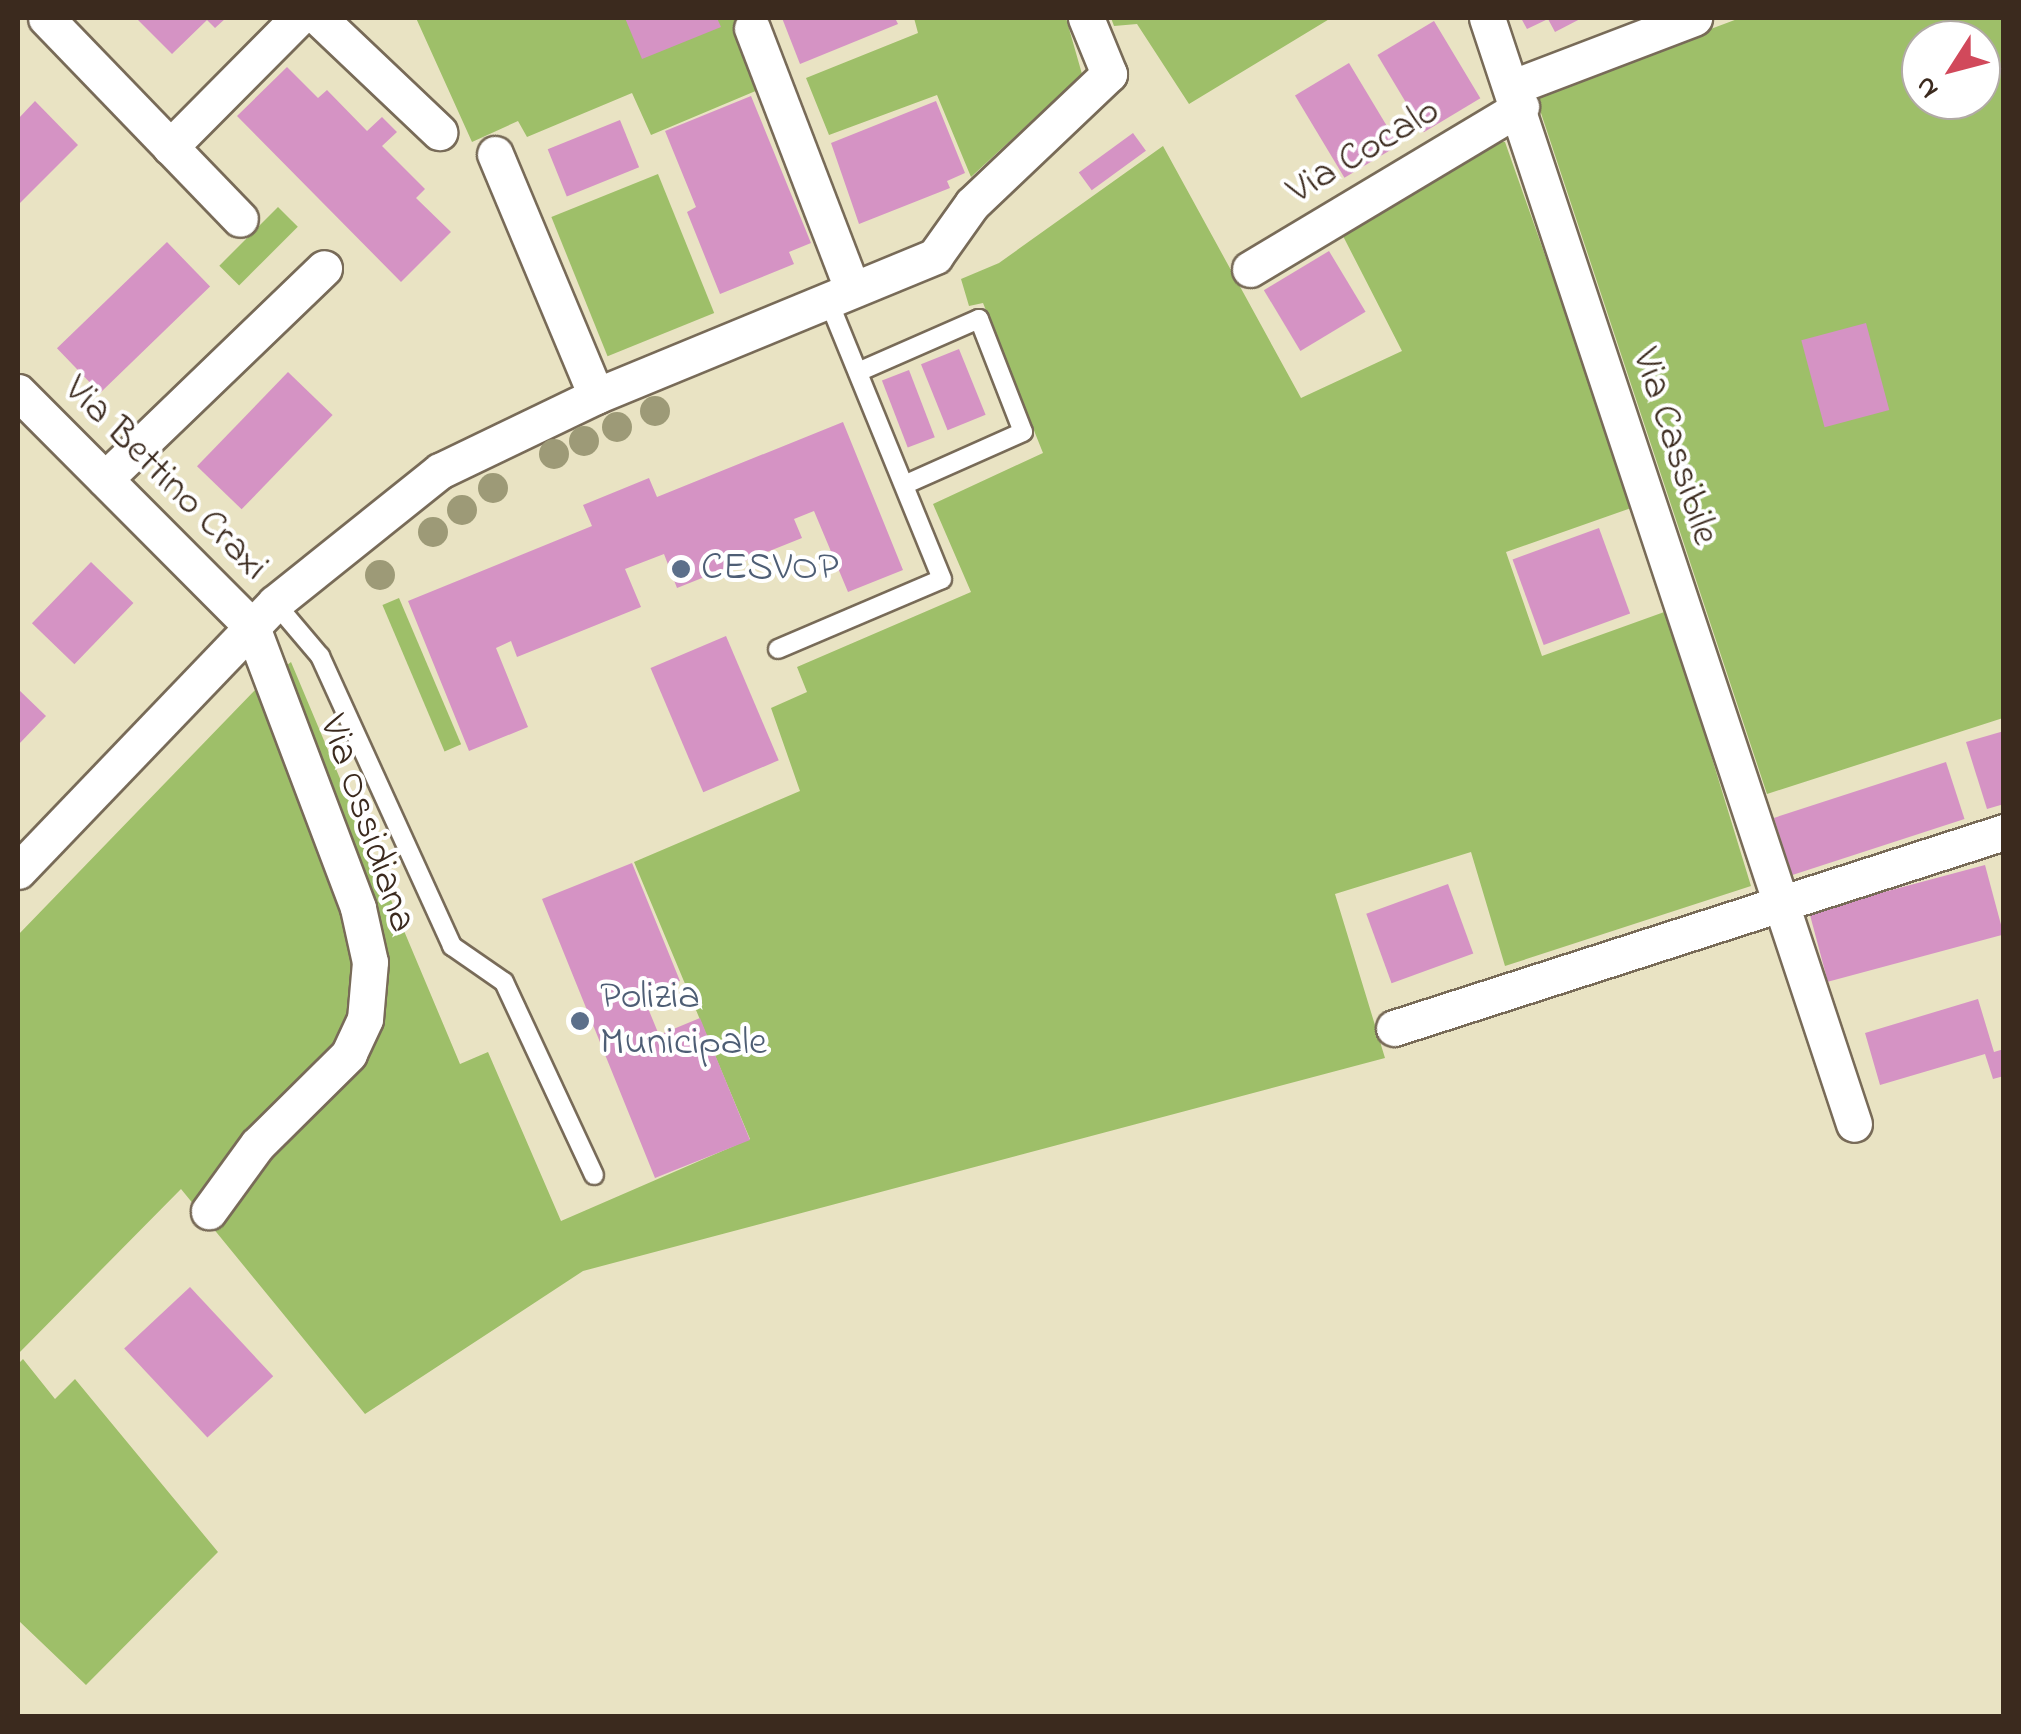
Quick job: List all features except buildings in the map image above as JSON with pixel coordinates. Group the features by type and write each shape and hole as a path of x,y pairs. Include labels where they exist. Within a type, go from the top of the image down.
{"street":[{"path":"18,24 24,18"},
{"path":"46,18 240,218"},
{"path":"170,146 298,18"},
{"path":"319,18 439,132"},
{"path":"18,871 263,615 440,470 596,396 936,256 972,204 1109,74 1086,18"},
{"name":"Via Cassibile","path":"1487,18 1517,97 1854,1124"},
{"name":"Via Cocalo","path":"1250,269 1517,97 1694,18"},
{"path":"752,28 840,294"},
{"path":"494,154 596,396"},
{"path":"105,480 324,268"},
{"name":"Via Bettino Craxi","path":"18,392 105,480 263,615"},
{"name":"Via Ossidiana","path":"210,1211 257,1145 349,1054 364,1020 370,962 358,908 263,615"},
{"path":"1394,1028 2004,832"}],"lane":[{"path":"778,650 942,579 858,372 840,294"},
{"path":"858,372 979,319 1023,432 904,485"},
{"name":"Via Ossidiana","path":"263,615 320,656 452,946 504,982 594,1175"}],"green space":[{"path":"416,18 734,18 758,90 651,135 632,93 527,137 518,121 472,142"},
{"path":"914,18 1066,18 1082,74 971,177 937,95 829,135 806,78 918,33"},
{"path":"1111,18 1331,18 1189,104 1137,24 1114,26"},
{"path":"1740,18 2003,18 2003,718 1767,794 1535,95"},
{"path":"1495,141 1505,142 1634,507 1506,552 1542,656 1667,611 1751,886 1505,966 1471,852 1335,894 1385,1058 583,1271 365,1414 181,1189 18,1354 18,935 256,689 291,662 460,1064 488,1052 561,1221 750,1139 634,862 800,791 771,708 807,692 797,667 971,592 933,504 1043,453 983,303 969,306 961,279 999,263 1163,146 1301,398 1402,351 1343,236"},
{"path":"658,174 714,313 608,356 551,217"},
{"path":"278,207 298,227 239,285 219,266"},
{"path":"399,598 461,744 445,751 382,605"},
{"path":"23,1359 55,1399 75,1379 218,1552 86,1685 18,1620 18,1364"}],"place":[{"name":"CESVOP","path":"681,569"},
{"name":"Polizia Municipale","path":"580,1021"}]}
